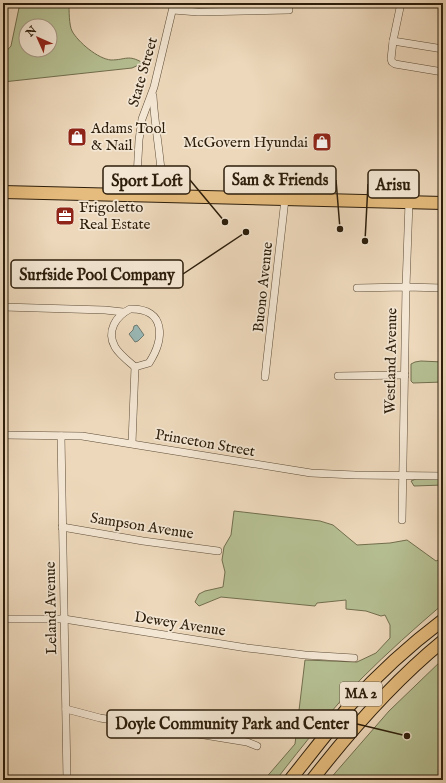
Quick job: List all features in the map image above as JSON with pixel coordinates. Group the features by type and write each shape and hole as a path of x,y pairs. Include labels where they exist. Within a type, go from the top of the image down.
{"highway":[{"path":"3,192 443,203"},
{"name":"MA 2","path":"290,780 337,721 367,688 420,638 443,620"},
{"name":"MA 2","path":"312,780 376,704 443,641"}],"street":[{"path":"401,3 393,41 392,62 395,64 443,72"},
{"path":"173,7 198,12 289,10"},
{"name":"State Street","path":"136,196 142,120 161,64 173,7"},
{"path":"393,41 443,49"},
{"path":"152,92 154,118 162,172 163,197"},
{"name":"Buono Avenue","path":"265,377 286,199"},
{"name":"Westland Avenue","path":"402,520 409,202"},
{"path":"357,288 443,288"},
{"path":"3,307 105,310 123,312"},
{"path":"130,309 146,311 153,315 158,322 160,329 159,344 149,363 135,366 115,347 111,332 117,318 123,312 130,309"},
{"path":"132,443 135,366"},
{"path":"338,376 404,376"},
{"name":"Princeton Street","path":"3,435 82,436 132,443 294,471 355,475 443,476"},
{"name":"Leland Avenue","path":"62,436 62,527 67,780"},
{"name":"Sampson Avenue","path":"62,527 143,541 218,551"},
{"name":"Dewey Avenue","path":"3,619 64,619 247,648 305,655 354,658"},
{"path":"66,709 96,717 247,742 257,746"}],"green space":[{"path":"20,3 69,3 72,31 89,49 100,57 106,59 111,60 130,58 143,63 132,68 3,82 3,55 11,46"},
{"path":"421,361 443,362 443,382 413,383 411,381 411,364"},
{"path":"416,479 443,479 443,485 414,486 411,481"},
{"path":"234,511 320,521 333,525 357,545 390,543 407,540 436,561 443,558 443,604 362,678 296,754 276,780 264,780 295,744 305,660 357,662 376,653 390,638 390,625 385,615 381,616 366,611 346,609 346,600 317,603 315,606 221,597 199,606 195,602 199,594 223,587 225,572 222,560 224,547 231,535"},
{"path":"443,659 443,780 329,780 389,711"}],"water":[{"path":"137,325 144,335 135,342 129,334 133,330 134,326"}],"place":[{"name":"Adams Tool & Nail","path":"77,137"},
{"name":"McGovern Hyundai","path":"322,142"},
{"name":"Frigoletto Real Estate","path":"65,216"},
{"name":"Sport Loft","path":"225,222"},
{"name":"Sam & Friends","path":"340,229"},
{"name":"Surfside Pool Company","path":"246,232"},
{"name":"Arisu","path":"365,241"},
{"name":"Doyle Community Park and Center","path":"407,736"}]}
